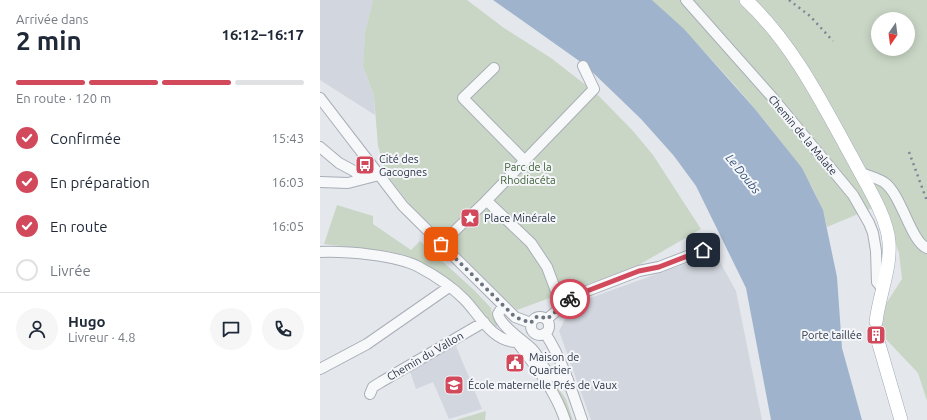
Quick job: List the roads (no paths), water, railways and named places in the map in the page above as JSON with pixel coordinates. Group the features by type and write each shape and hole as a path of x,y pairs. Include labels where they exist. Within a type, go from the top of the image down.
{"main road":[{"path":"746,0 777,34 802,68 860,172 887,228 889,250 876,322"},
{"path":"878,341 901,420"}],"street":[{"name":"Chemin de la Malate","path":"686,0 772,96 869,223 873,233 876,251 877,282 883,289"},
{"path":"441,244 487,201 594,89 583,66"},
{"path":"494,68 463,98 524,161"},
{"path":"320,98 403,206 515,317 531,323"},
{"path":"320,147 339,163 354,171 363,179"},
{"path":"860,172 886,184 905,212 919,243 927,248"},
{"path":"320,182 348,183 379,175"},
{"path":"487,201 531,243 547,267 562,307"},
{"path":"547,319 574,296 639,271 659,267 703,250"},
{"path":"320,252 363,254 403,261 419,267 463,298 498,336 518,341 532,349 550,374 560,379 568,380"},
{"path":"320,369 367,344 449,287"},
{"path":"503,306 498,316 550,386 560,405 565,420"},
{"path":"545,334 536,334 531,329 531,323 534,318 539,316 547,319"},
{"path":"545,334 549,328 547,319"},
{"name":"Chemin du Vallon","path":"370,394 373,387 484,322"},
{"path":"545,334 551,343 568,380 582,420"}],"water":[{"name":"Le Doubs","path":"493,0 652,0 684,29 755,109 802,168 823,210 837,277 842,348 862,420 771,420 746,288 696,186 674,156 641,119 585,65"}],"tunnel":[{"path":"876,322 878,341"}],"railway":[{"path":"789,0 810,16 833,41"},
{"path":"909,152 927,201"}],"place":[{"name":"Cité des Gacognes","path":"365,165"},
{"name":"Place Minérale","path":"470,218"},
{"name":"Porte taillée","path":"876,335"},
{"name":"Maison de Quartier","path":"515,363"},
{"name":"École maternelle Prés de Vaux","path":"454,385"}],"park label":[{"name":"Parc de la Rhodiacéta","path":"528,173"}]}
